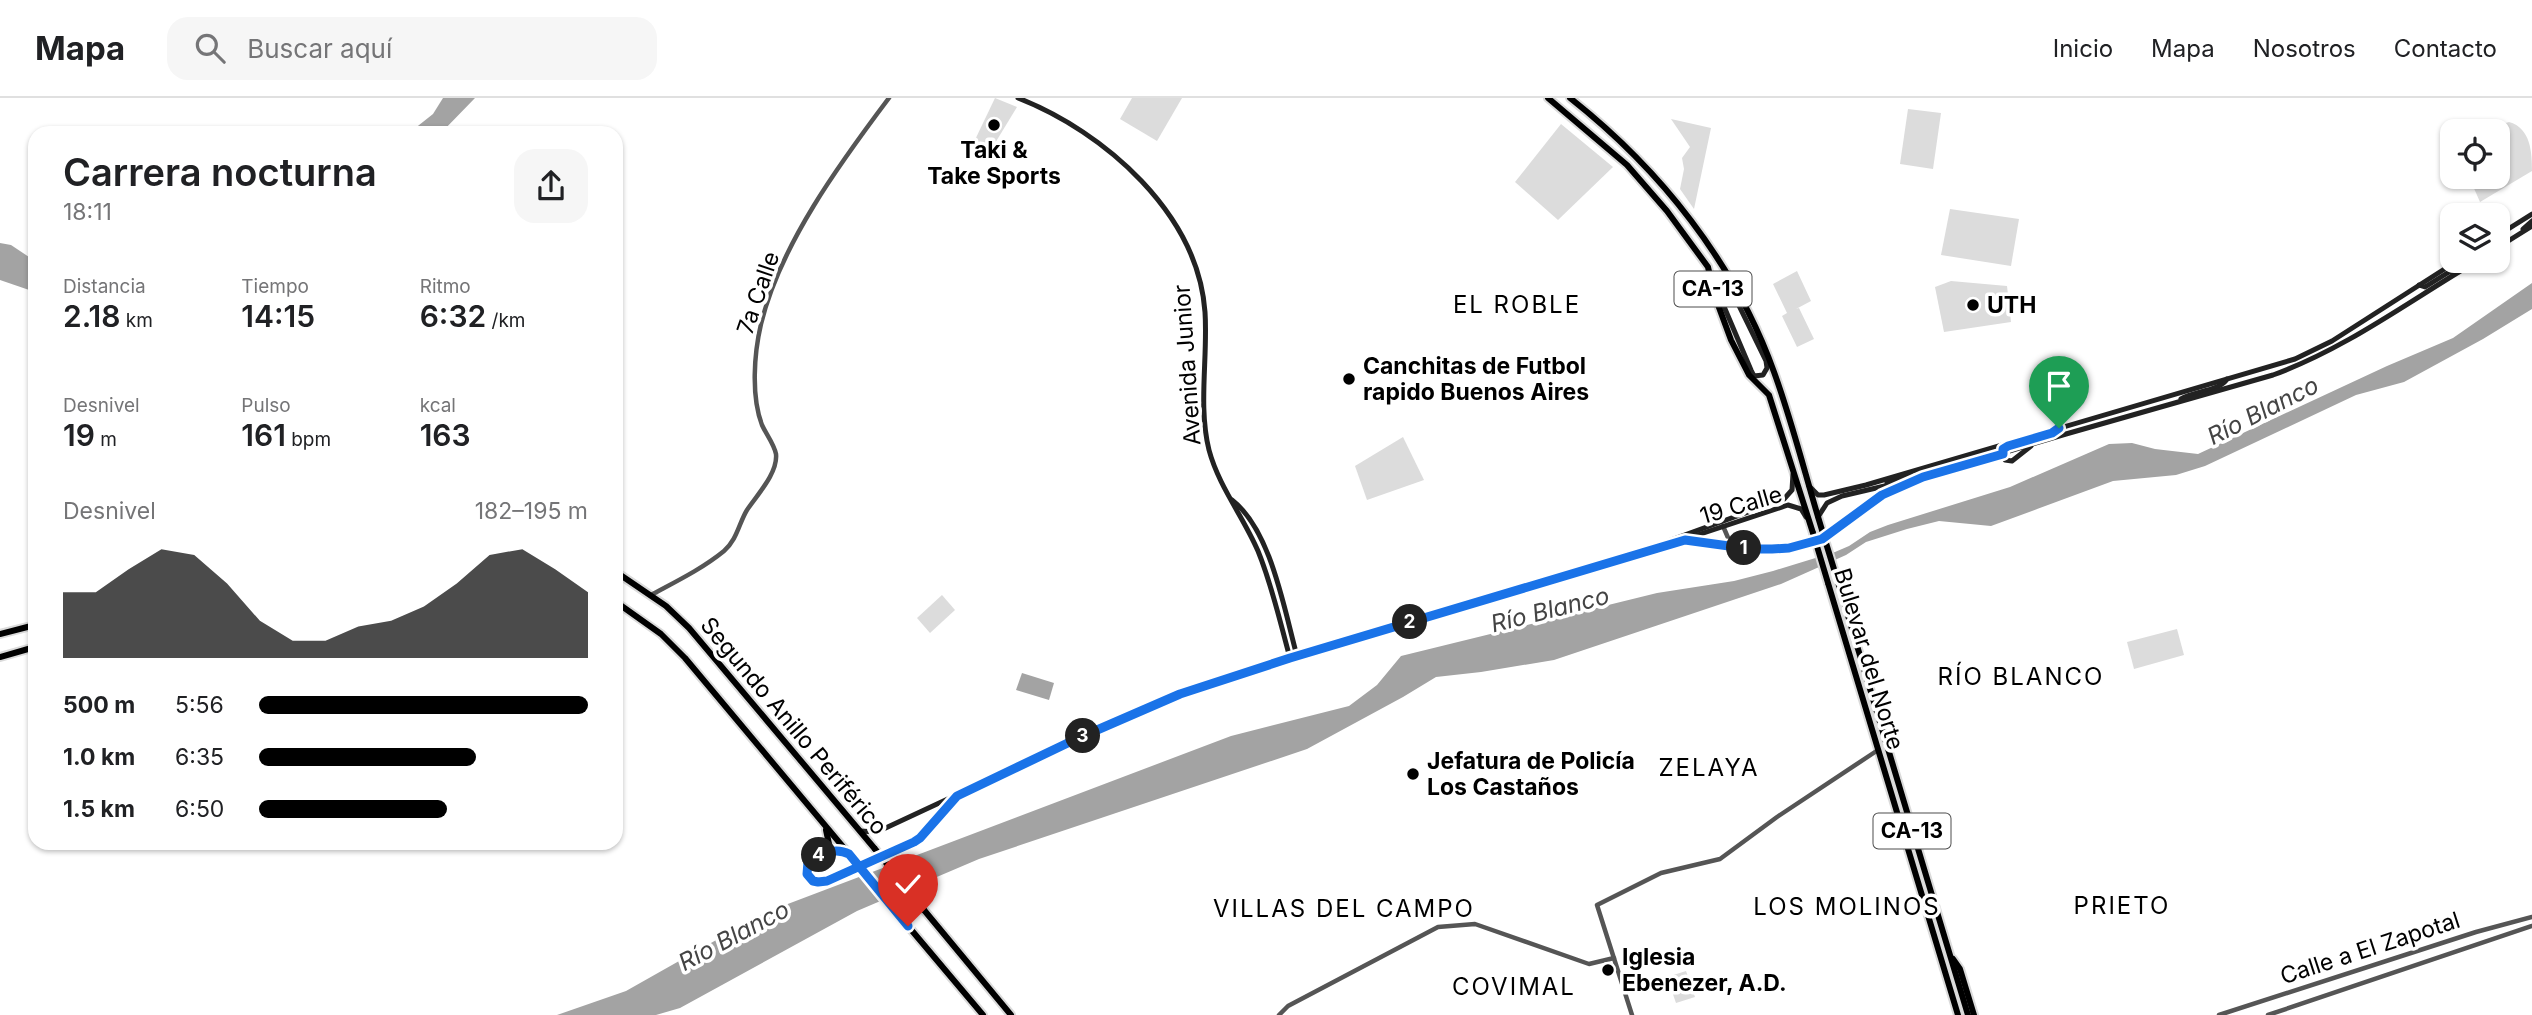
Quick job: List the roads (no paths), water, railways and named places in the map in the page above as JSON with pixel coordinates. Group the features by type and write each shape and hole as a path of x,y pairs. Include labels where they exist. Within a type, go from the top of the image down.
{"main road":[{"name":"Avenida Junior","path":"1018,98 1090,137 1119,160 1148,188 1177,225 1188,246 1204,298 1205,429 1214,466 1258,551 1294,657"},
{"name":"Bulevar del Norte","path":"1549,98 1628,164 1667,211 1708,267 1724,324 1749,375 1769,395 1959,1015"},
{"name":"Bulevar del Norte","path":"1568,98 1649,171 1692,220 1717,258 1756,328 1775,373 1968,1015"},
{"path":"2510,228 2532,214"},
{"path":"2519,234 2532,220"},
{"path":"2510,240 2532,226"},
{"path":"1708,267 1720,301 1754,376 1763,375 1768,369 1766,361 1717,258"},
{"path":"1808,484 1815,493 1824,495 2307,354 2440,272"},
{"path":"2419,285 2424,287 2447,273"},
{"path":"1868,490 1923,477 2273,376 2355,338 2456,273"},
{"path":"2176,403 2190,394 2221,385 2227,382 2227,379"},
{"path":"2033,444 2012,461 2005,460 2003,449 2008,446 2052,433 2059,428"},
{"name":"19 Calle","path":"860,831 877,832 1180,694 1294,657 1685,540 1784,499 1792,490 1794,471"},
{"path":"1818,517 1826,503 1906,477 1912,471"},
{"path":"1824,495 1826,503"},
{"name":"19 Calle","path":"1634,556 1657,544 1788,505 1801,509 1810,523"},
{"path":"1685,540 1732,547"},
{"name":"Segundo Anillo Periférico","path":"623,577 651,595 689,628 724,667 1011,1015"},
{"name":"Segundo Anillo Periférico","path":"623,607 661,634 685,657 983,1015"},
{"path":"0,634 28,627"},
{"path":"0,657 28,649"},
{"path":"848,853 838,850 812,858 806,866 810,878 818,882 852,870 920,838 957,796"},
{"path":"823,824 829,841 823,853"},
{"path":"873,847 877,832"},
{"path":"1950,955 1960,969 1975,1015"}],"street":[{"name":"7a Calle","path":"651,595 726,549 773,467 775,450 762,425 758,410 757,351 761,324 782,269 805,223 831,177 888,98"},
{"path":"1722,524 1732,547 1789,548 1822,539 1882,495 1923,477"},
{"path":"1866,506 1868,490"},
{"path":"1632,1015 1597,905 1661,873 1696,867 1726,856 1777,817 1878,750"},
{"name":"Calle a El Zapotal","path":"2219,1015 2476,932 2532,918"},
{"path":"1279,1015 1288,1006 1438,927 1475,924 1588,964 1614,958"},
{"name":"Calle a El Zapotal","path":"2267,1015 2532,926"}],"water":[{"path":"443,98 475,98 448,126 418,126 433,114"},
{"path":"0,243 11,245 28,256 28,290 0,280"},
{"name":"Río Blanco","path":"2532,283 2532,309 2483,339 2404,382 2356,395 2205,466 2176,475 2113,481 1991,526 1939,521 1907,529 1866,542 1846,555 1781,584 1554,660 1436,677 1307,749 979,859 857,911 680,1008 656,1015 557,1015 626,991 764,913 1231,736 1349,706 1377,685 1401,656 1657,593 1734,581 1773,571 1835,552 1888,525 2010,487 2109,444 2132,443 2155,449 2198,454 2453,338"},
{"path":"1022,673 1054,683 1049,700 1016,690"}],"place":[{"name":"Taki & Take Sports","path":"994,125"},
{"name":"UTH","path":"1973,305"},
{"name":"Canchitas de Futbol rapido Buenos Aires","path":"1349,379"},
{"name":"Jefatura de Policía Los Castaños","path":"1413,774"},
{"name":"Iglesia Ebenezer, A.D.","path":"1608,970"}],"district":[{"name":"EL ROBLE","path":"1517,305"},
{"name":"RÍO BLANCO","path":"2021,677"},
{"name":"ZELAYA","path":"1709,768"},
{"name":"PRIETO","path":"2122,906"},
{"name":"LOS MOLINOS","path":"1847,907"},
{"name":"VILLAS DEL CAMPO","path":"1344,909"},
{"name":"COVIMAL","path":"1514,987"}]}
